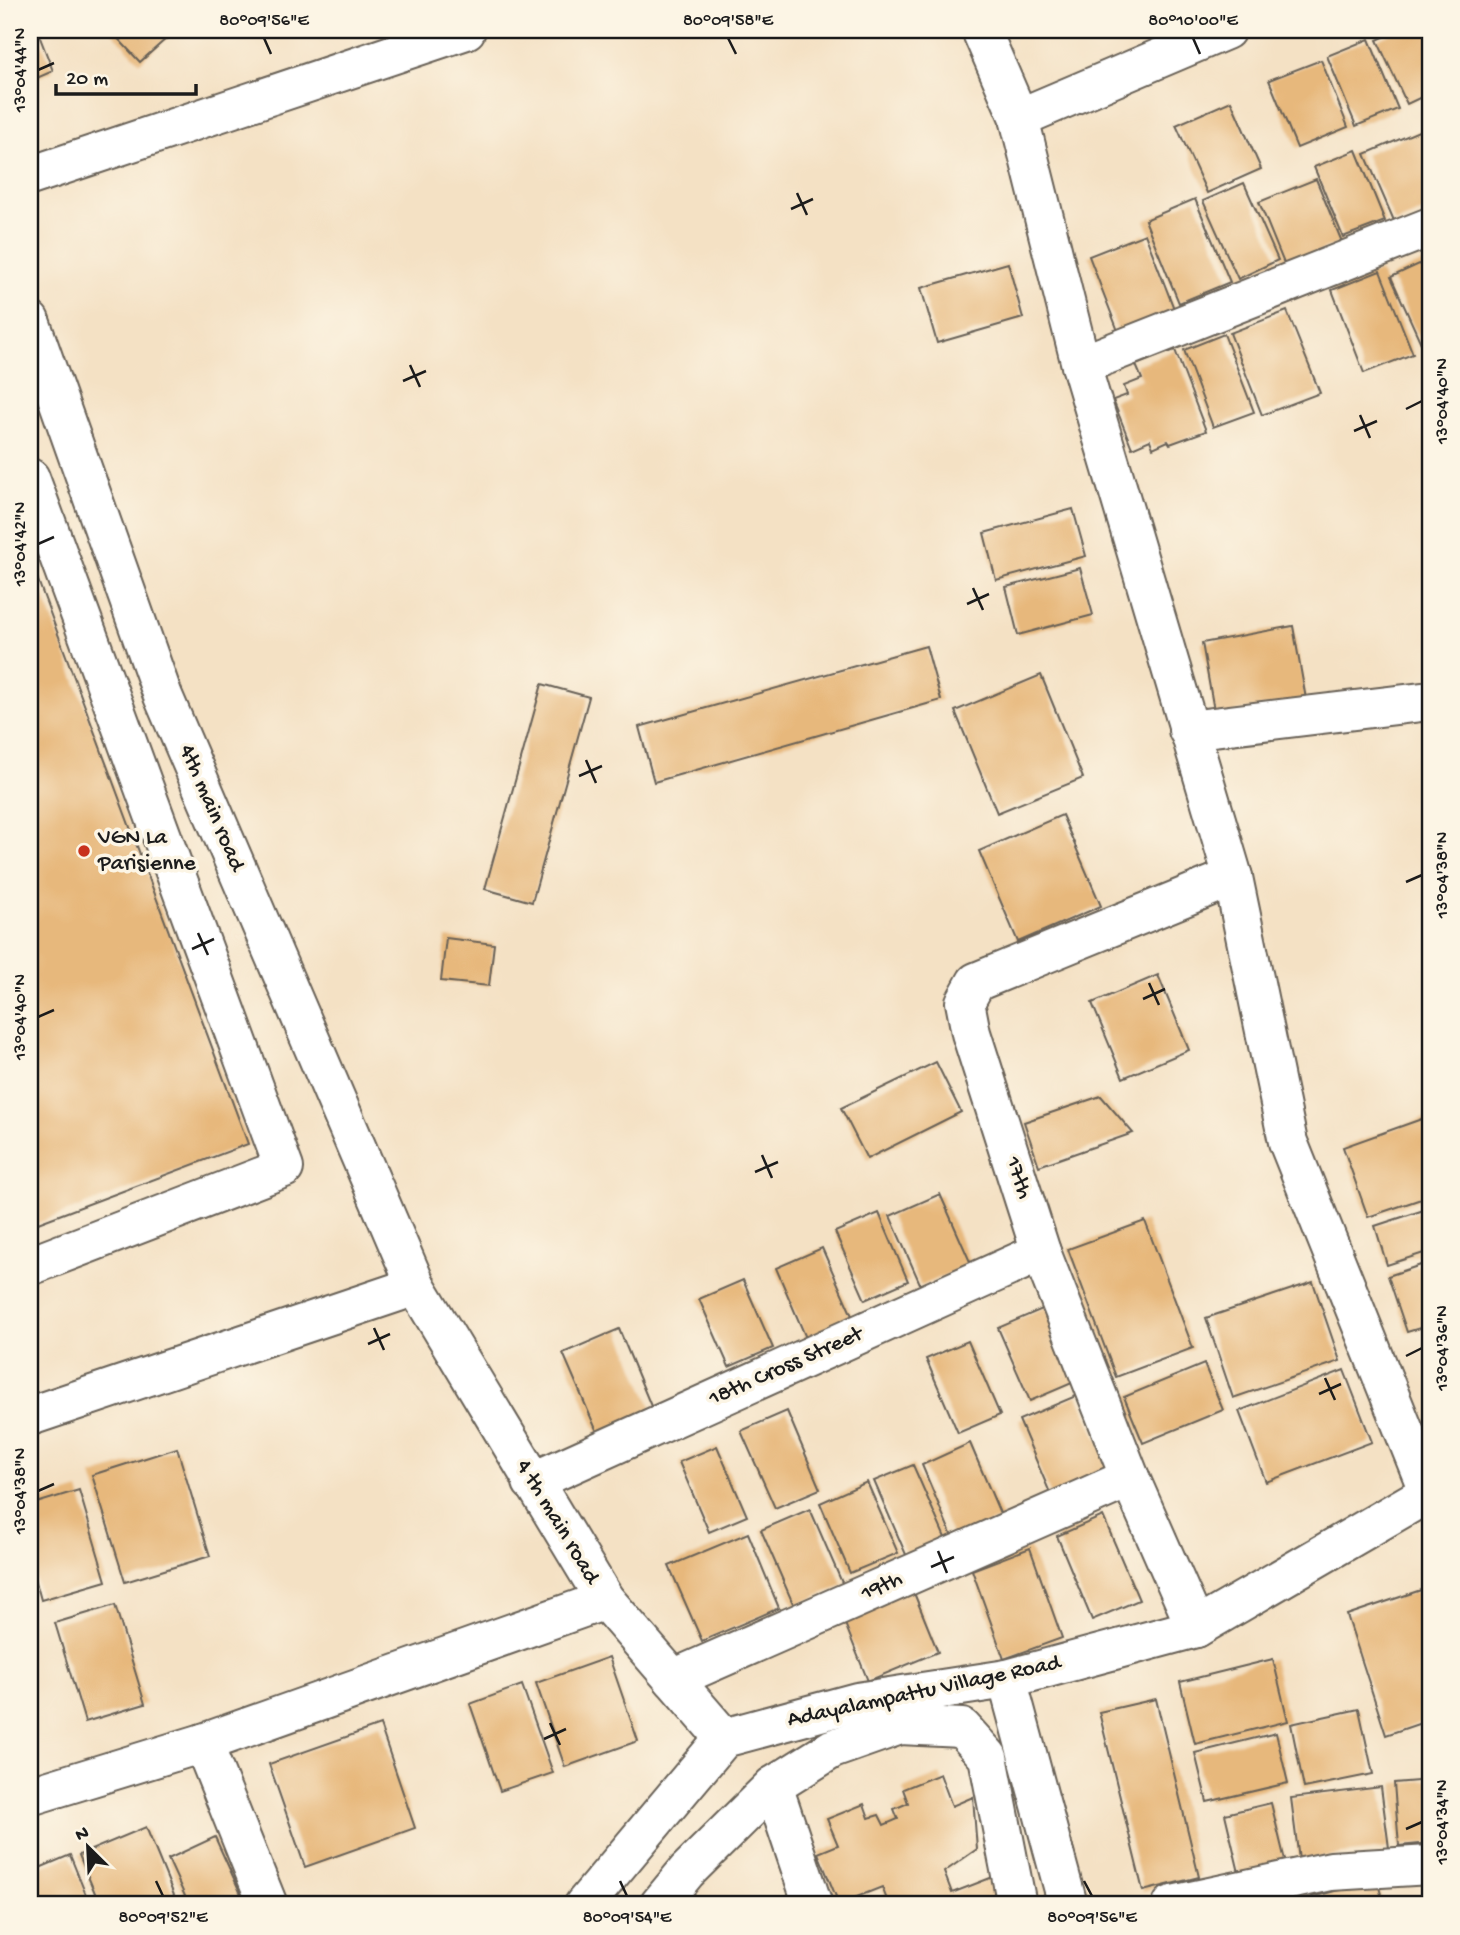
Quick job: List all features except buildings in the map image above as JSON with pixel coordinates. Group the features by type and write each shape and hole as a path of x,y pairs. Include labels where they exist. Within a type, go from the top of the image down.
{"street":[{"path":"30,176 466,30"},
{"path":"981,30 1018,118 1081,365 1233,877 1288,1142 1429,1492"},
{"path":"1018,118 1226,30"},
{"path":"1081,365 1430,227"},
{"name":"4th main road","path":"30,321 163,696 416,1286"},
{"path":"30,478 284,1168 30,1266"},
{"path":"1188,730 1430,701"},
{"name":"17th","path":"1196,1628 1130,1478 1041,1252 971,1033 965,1002 976,982 1233,877"},
{"name":"18th Cross Street","path":"532,1482 1041,1252"},
{"path":"30,1416 416,1286"},
{"name":"4 th main road","path":"416,1286 605,1600 724,1738"},
{"name":"19th","path":"673,1679 1130,1478"},
{"name":"Adayalampattu Village Road","path":"724,1738 857,1702 1007,1679 1196,1628 1429,1492"},
{"path":"30,1796 203,1743 605,1600"},
{"path":"1007,1679 1068,1905"},
{"path":"659,1905 687,1871 773,1786 832,1749 900,1725 962,1728 988,1757 1017,1905"},
{"path":"584,1905 724,1738"},
{"path":"203,1743 268,1905"},
{"path":"773,1786 813,1905"},
{"path":"1172,1905 1331,1871 1430,1865"}],"place":[{"name":"VGN La Parisienne","path":"84,851"}]}
